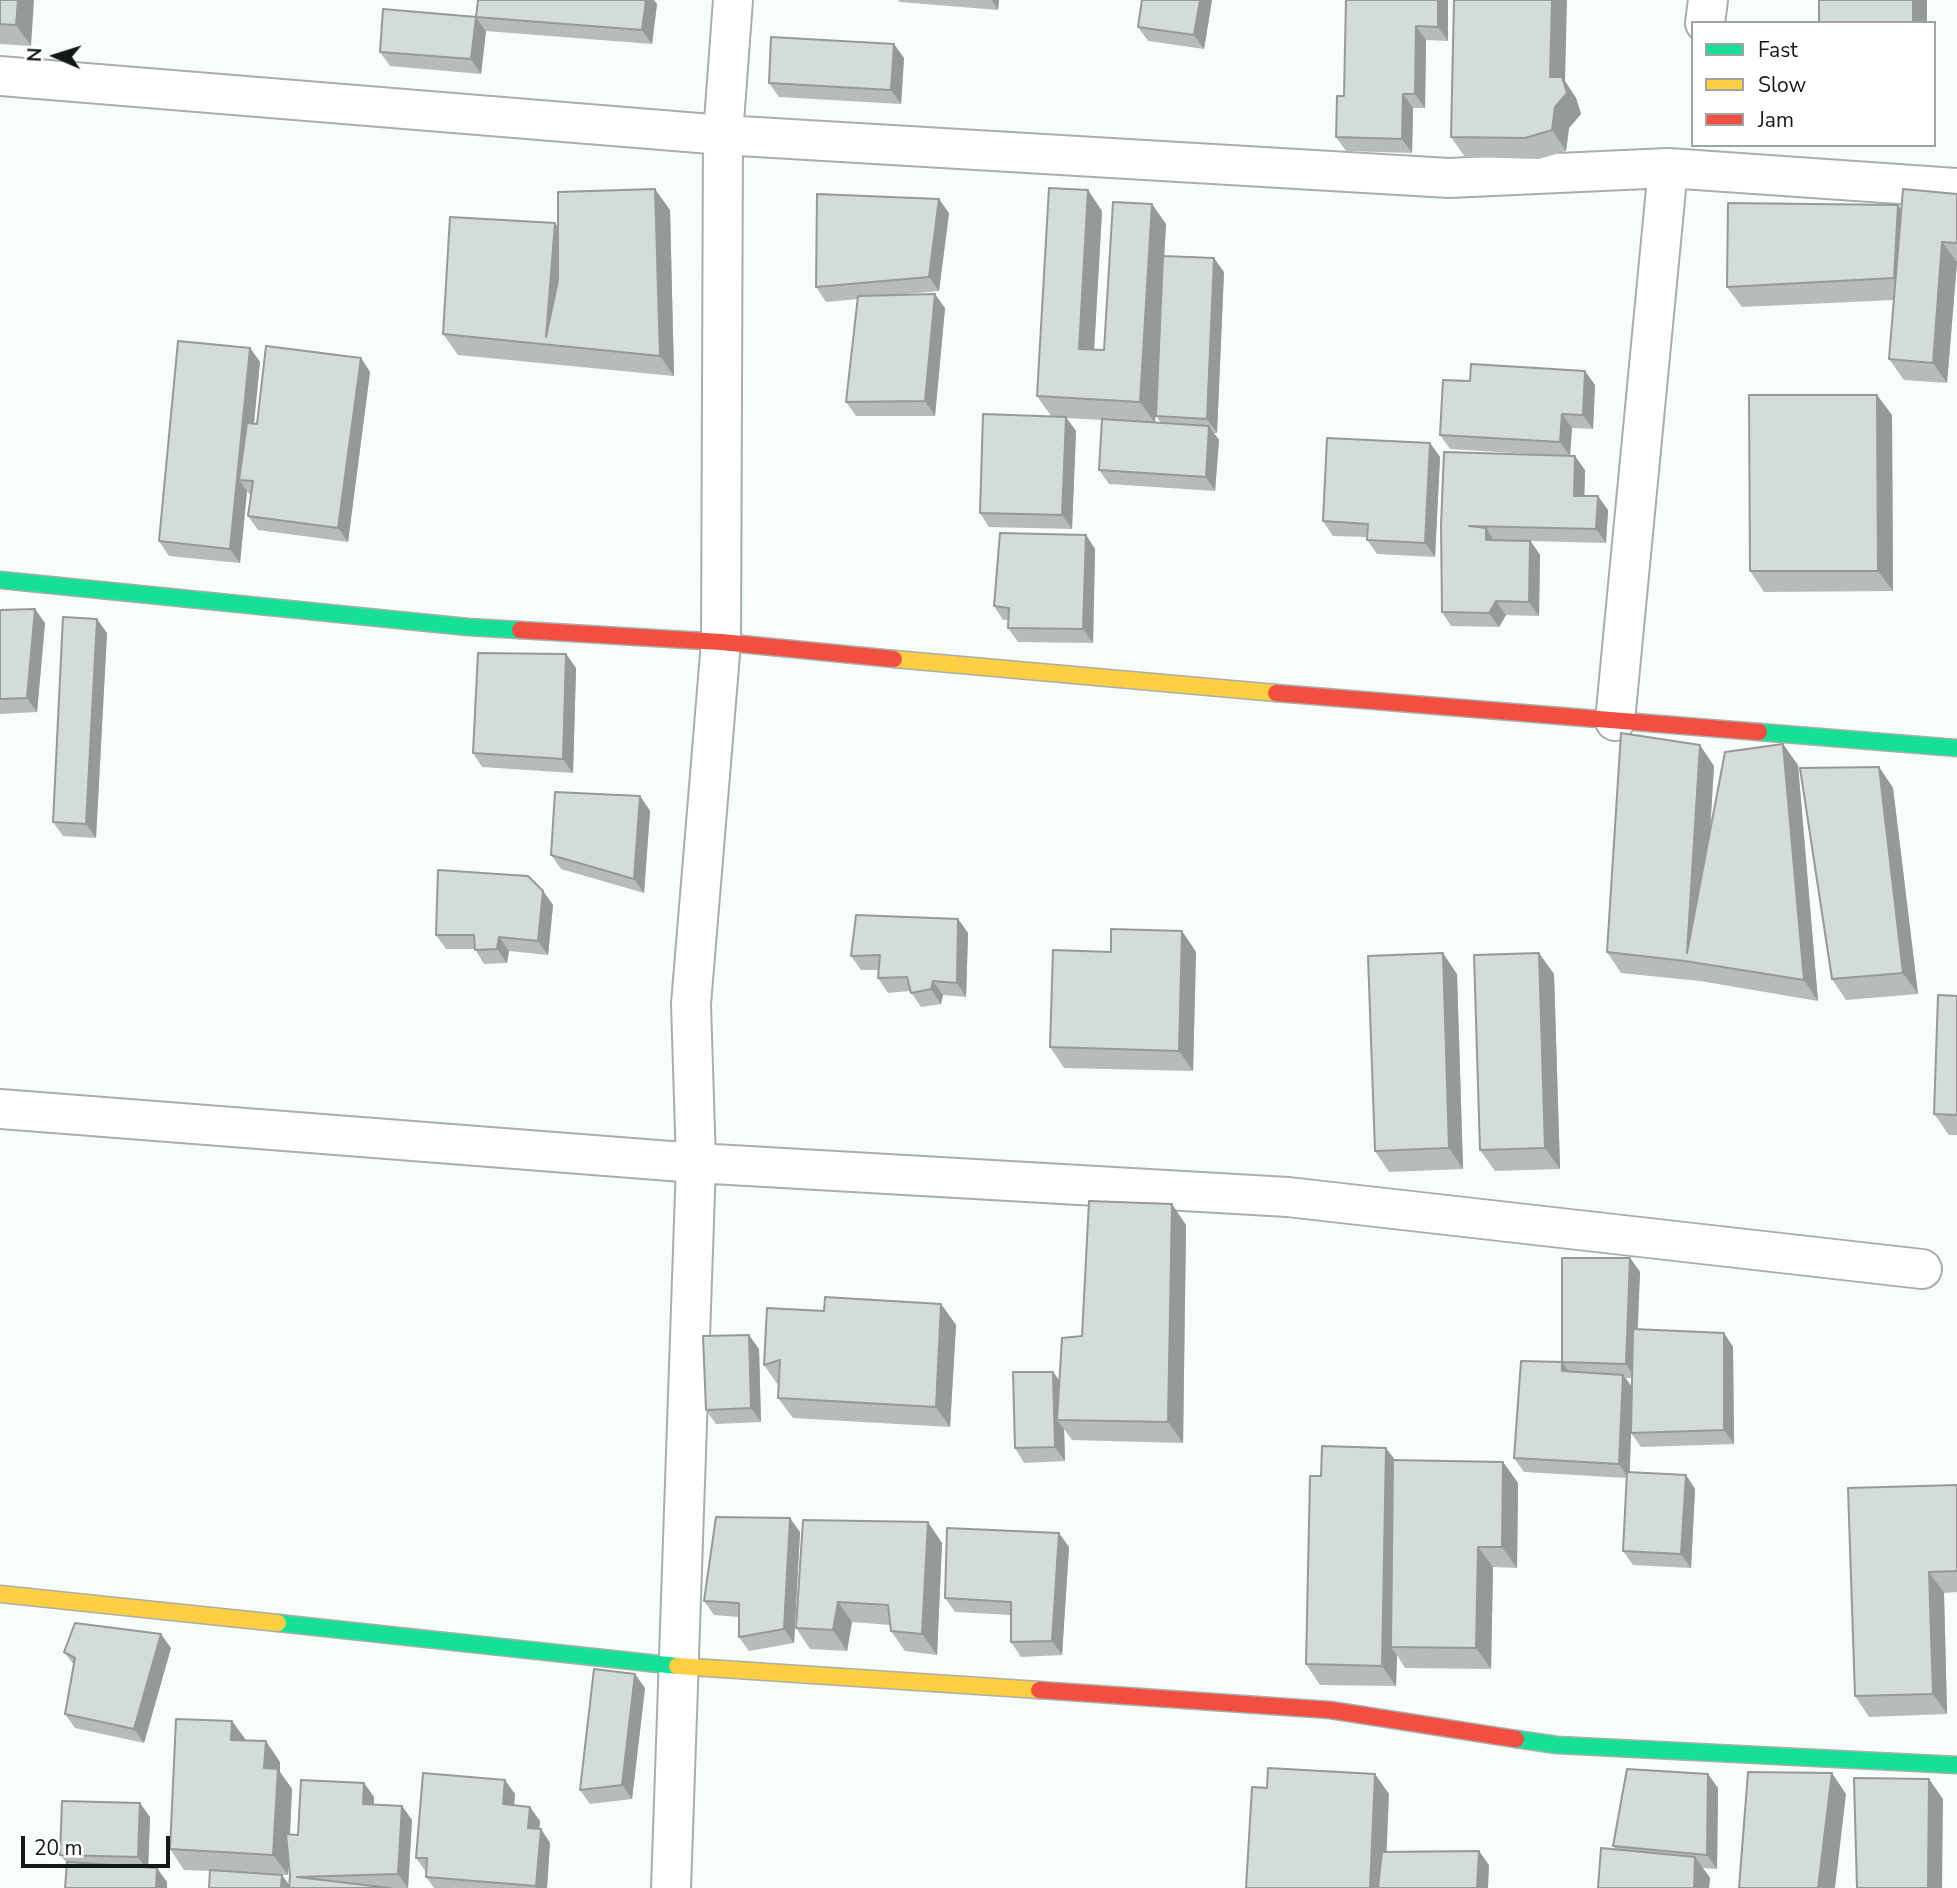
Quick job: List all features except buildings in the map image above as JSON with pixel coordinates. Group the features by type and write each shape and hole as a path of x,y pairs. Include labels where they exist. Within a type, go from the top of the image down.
{"street":[{"path":"671,1888 696,1163 691,1004 720,642 723,135 733,0"},
{"path":"1705,21 1708,0"},
{"path":"0,76 723,135 1449,178 1684,161 1957,188"},
{"path":"1615,722 1684,161"},
{"path":"0,580 468,628 720,642 1159,684 1957,748"},
{"path":"0,1109 696,1163 1288,1197 1922,1269"},
{"path":"0,1594 680,1666 1330,1710 1557,1745 1957,1765"}],"traffic: fast":[{"path":"0,580 520,630"},
{"path":"1759,732 1957,748"},
{"path":"278,1623 677,1666"},
{"path":"1516,1739 1557,1745 1957,1765"}],"traffic: slow":[{"path":"894,659 1276,693"},
{"path":"0,1594 278,1623"},
{"path":"677,1666 1039,1690"}],"traffic: jam":[{"path":"520,630 721,642 894,659"},
{"path":"1276,693 1759,732"},
{"path":"1039,1690 1330,1710 1516,1739"}]}
